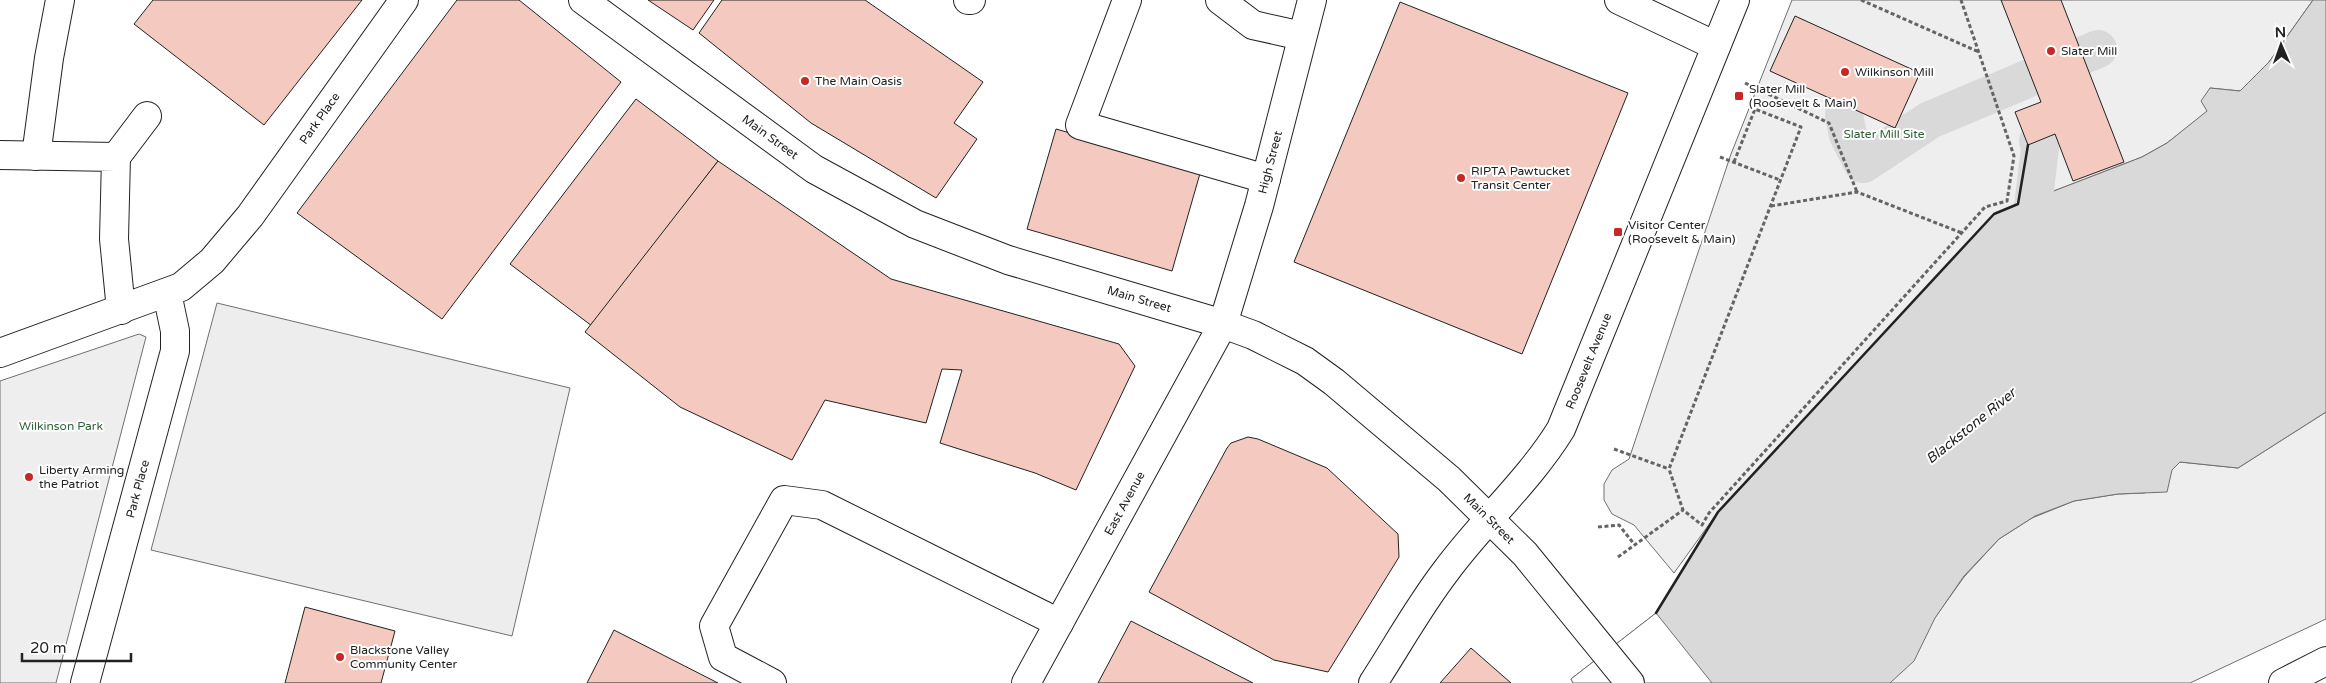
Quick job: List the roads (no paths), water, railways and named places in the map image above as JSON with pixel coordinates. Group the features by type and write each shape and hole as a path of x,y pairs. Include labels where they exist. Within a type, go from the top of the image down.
{"main road":[{"path":"36,156 49,58 60,0"},
{"name":"Park Place","path":"0,353 167,293 198,275 231,242 404,0"},
{"path":"1127,0 1080,125 1266,179"},
{"path":"1220,0 1253,25 1302,36"},
{"name":"High Street","path":"1223,324 1266,179 1312,0"},
{"path":"1618,0 1716,46"},
{"name":"Roosevelt Avenue","path":"1373,683 1445,572 1544,455 1561,429 1735,0"},
{"name":"Main Street","path":"590,2 814,170 915,224 1008,260 1223,324 1279,346 1312,366 1450,479 1490,518 1524,554 1630,683"},
{"path":"122,310 114,239 116,157 147,116"},
{"path":"0,155 116,157"},
{"name":"Park Place","path":"84,683 175,351 175,331 167,293"},
{"name":"East Avenue","path":"1026,683 1223,324"},
{"path":"772,683 723,657 714,626 784,500 822,505 1059,623"},
{"path":"2283,683 2321,666"}],"water":[{"name":"Blackstone River","path":"2313,0 2326,0 2326,412 2238,468 2180,462 2172,470 2167,492 2118,494 2074,501 2035,516 1999,539 1964,576 1935,618 1914,661 1890,683 1573,683 1571,679 1656,613 1718,512 1994,214 2142,157 2167,143 2207,111 2201,101 2210,88 2240,91 2269,62"}],"waterway":[{"path":"1844,115 1848,135 1863,164 1930,120 2098,49"},
{"path":"2038,141 2040,148 2032,215 2042,248"}],"place":[{"name":"Slater Mill","path":"2051,51"},
{"name":"Wilkinson Mill","path":"1845,72"},
{"name":"The Main Oasis","path":"805,81"},
{"name":"Slater Mill (Roosevelt & Main)","path":"1739,96"},
{"name":"RIPTA Pawtucket Transit Center","path":"1461,178"},
{"name":"Visitor Center (Roosevelt & Main)","path":"1618,232"},
{"name":"Liberty Arming the Patriot","path":"29,477"},
{"name":"Blackstone Valley Community Center","path":"340,657"}],"park label":[{"name":"Slater Mill Site","path":"1884,134"},
{"name":"Wilkinson Park","path":"61,426"}]}
